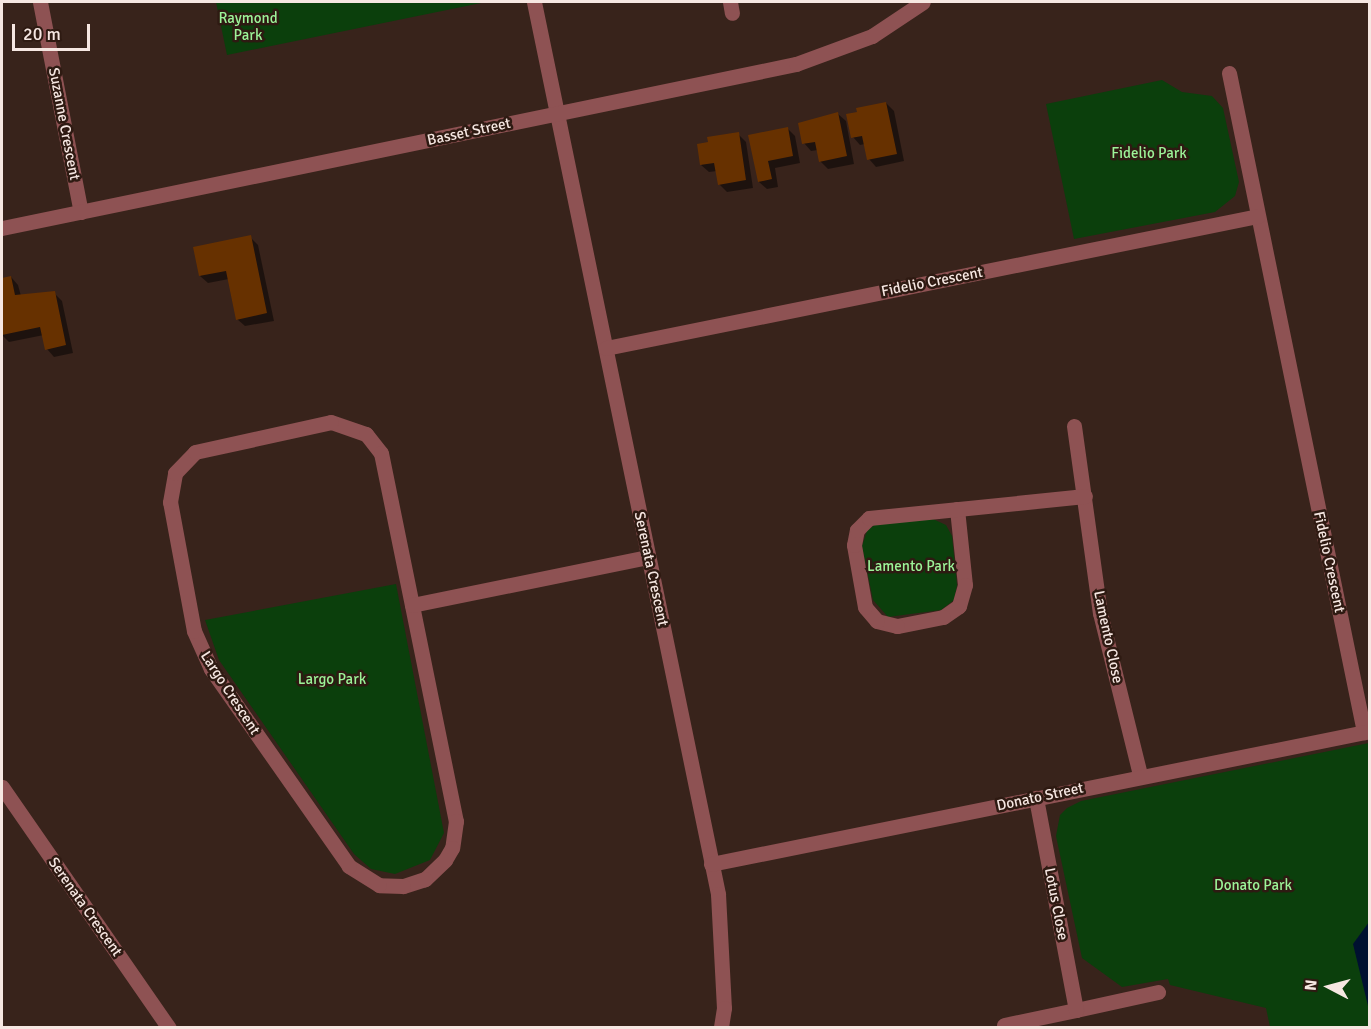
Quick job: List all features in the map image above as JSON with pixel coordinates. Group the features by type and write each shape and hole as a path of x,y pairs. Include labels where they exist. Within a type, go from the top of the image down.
{"street":[{"name":"Suzanne Crescent","path":"40,2 81,212"},
{"name":"Serenata Crescent","path":"534,2 718,894 724,1008 721,1028"},
{"name":"Basset Street","path":"2,228 823,57 872,36 923,2"},
{"name":"Fidelio Crescent","path":"1229,73 1367,731"},
{"name":"Fidelio Crescent","path":"606,348 1258,216"},
{"name":"Largo Crescent","path":"331,422 356,427 366,434 381,453 412,605 456,821 456,835 452,848 436,870 414,883 391,887 368,880 349,866 205,656 191,619 170,502 174,473 186,458 204,448 331,422"},
{"name":"Lamento Close","path":"1074,426 1100,613 1140,775"},
{"path":"957,509 965,585 959,606 943,617 909,624 890,626 877,621 865,607 854,545 862,524 878,515 1085,496"},
{"path":"412,605 648,557"},
{"name":"Donato Street","path":"711,864 1140,775 1367,731"},
{"name":"Serenata Crescent","path":"2,787 169,1028"},
{"name":"Lotus Close","path":"1036,798 1077,1010"},
{"path":"1004,1025 1158,992"}],"green space":[{"name":"Raymond Park","path":"216,2 486,2 227,55"},
{"name":"Fidelio Park","path":"1162,80 1182,92 1212,96 1223,108 1239,182 1235,196 1215,212 1074,239 1046,104"},
{"name":"Lamento Park","path":"933,519 946,525 952,536 957,585 954,600 941,610 888,617 873,600 862,546 867,531 877,523"},
{"name":"Largo Park","path":"396,584 444,833 430,860 395,874 371,869 354,854 219,660 205,620"},
{"name":"Donato Park","path":"1369,743 1369,1027 1270,1027 1266,1008 1170,985 1168,979 1122,987 1082,958 1056,836 1060,815 1067,808 1081,801"}],"water":[{"path":"1369,922 1369,1010 1353,944"}],"building":[{"path":"886,102 897,154 867,160 862,136 851,138 846,114 857,112 856,108"},
{"path":"838,112 847,156 819,162 815,142 802,144 798,123"},
{"path":"788,127 793,156 768,161 772,179 758,182 748,135"},
{"path":"739,132 746,180 718,185 714,163 700,165 697,144 708,142 707,137"},
{"path":"251,235 267,313 236,320 226,271 199,276 193,247"},
{"path":"11,276 15,295 55,291 66,345 45,350 40,327 2,335 2,278"}]}
